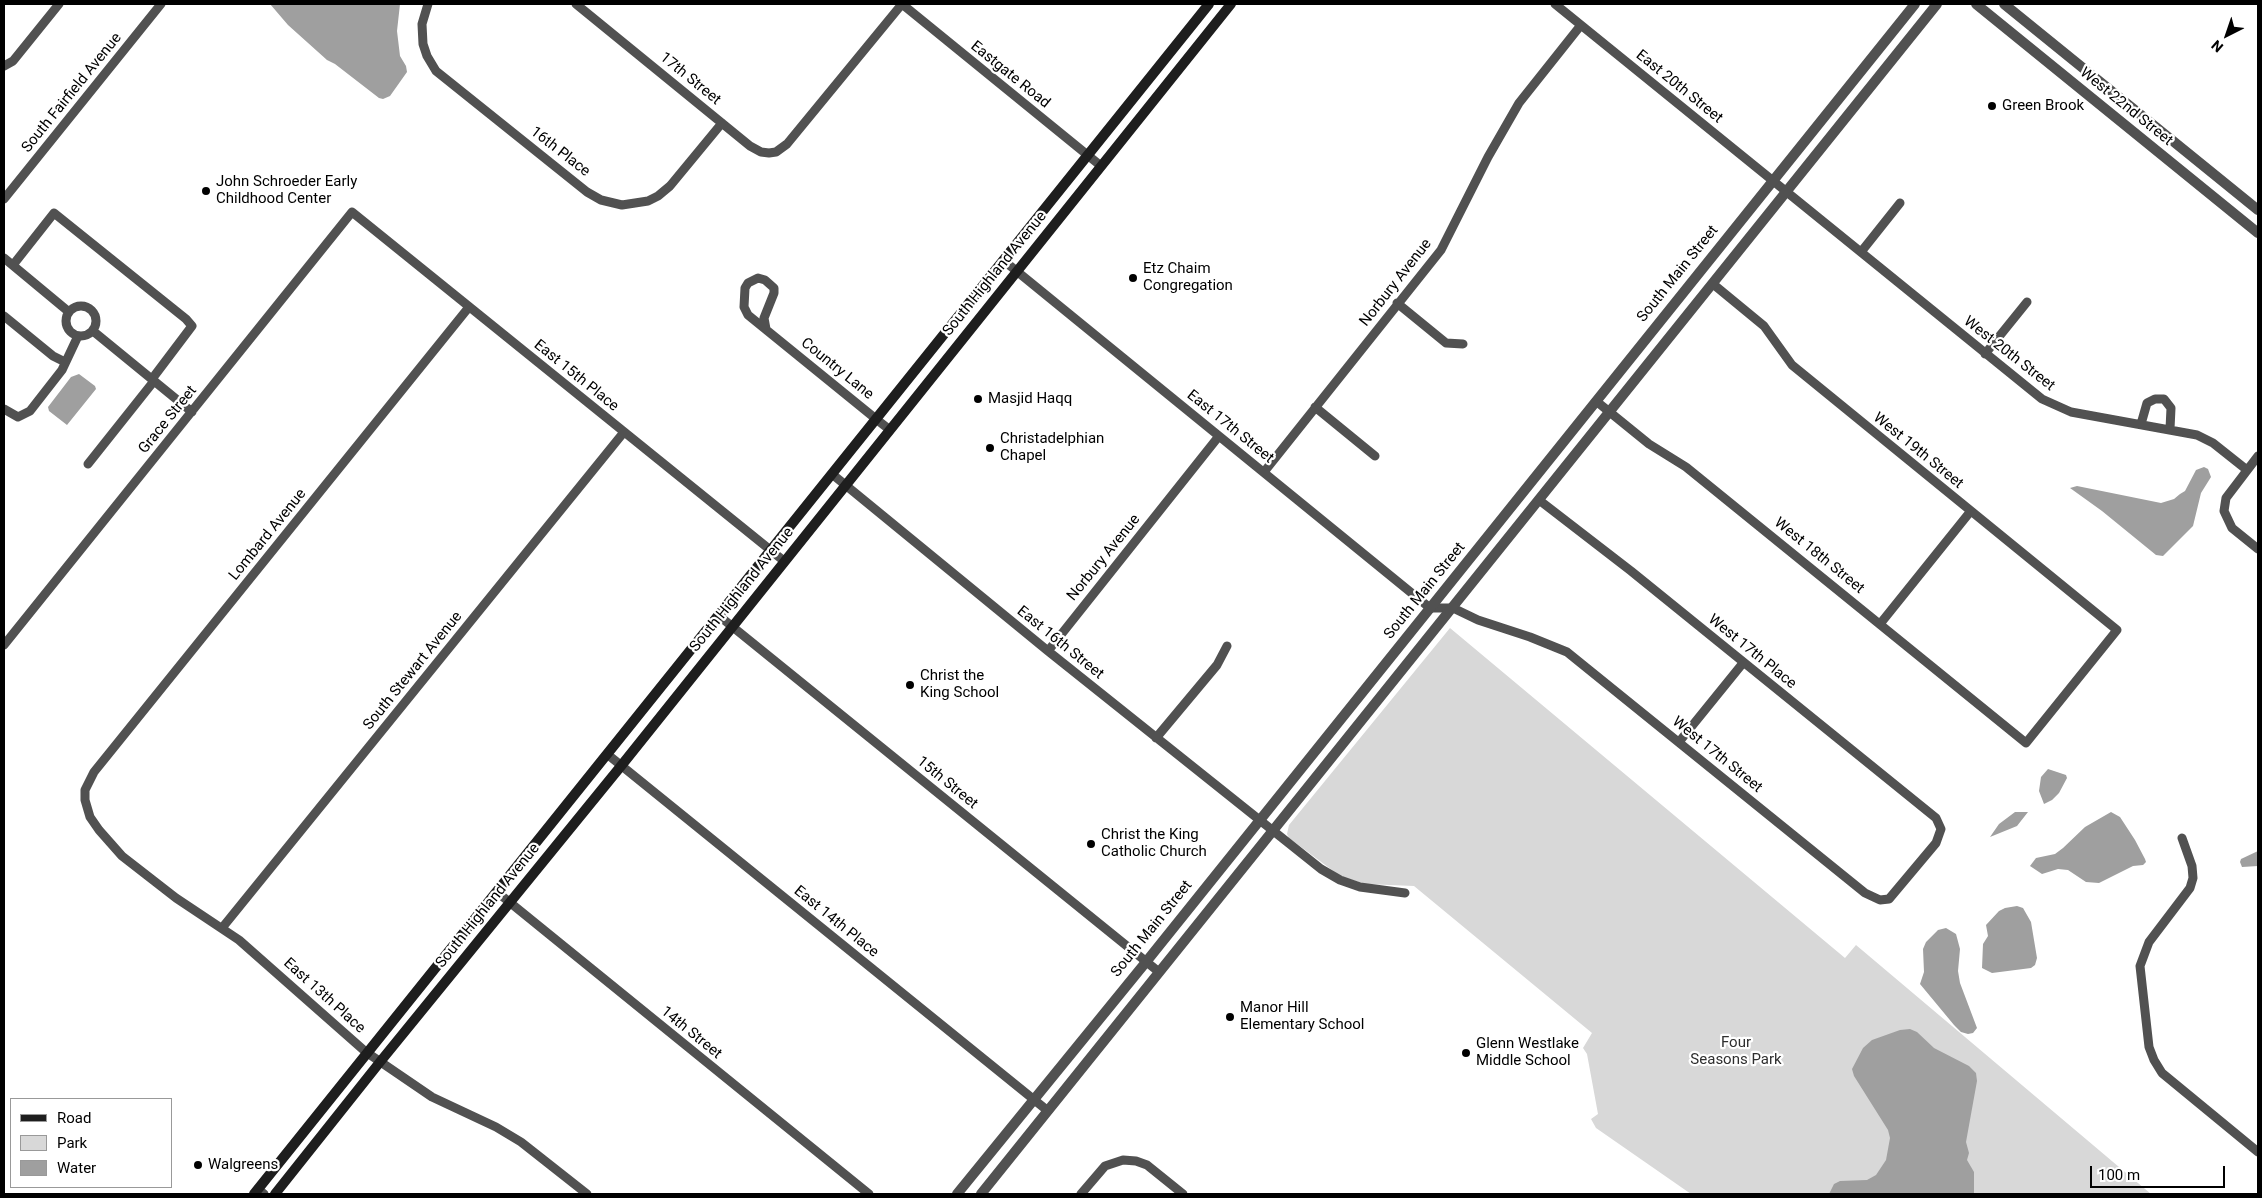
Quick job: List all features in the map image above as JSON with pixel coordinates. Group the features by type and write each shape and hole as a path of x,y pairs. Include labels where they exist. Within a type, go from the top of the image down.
{"main road":[{"name":"South Highland Avenue","path":"259,1193 366,1052 497,892 1209,4"},
{"name":"South Highland Avenue","path":"275,1194 621,766 1231,4"}],"street":[{"path":"5,67 13,61 59,4"},
{"name":"South Fairfield Avenue","path":"4,199 161,4"},
{"name":"16th Place","path":"428,4 422,24 423,44 427,56 436,71 587,192 601,200 622,205 648,201 658,196 670,186 722,123"},
{"name":"17th Street","path":"576,4 750,146 761,152 776,152 791,140 902,4"},
{"name":"Eastgate Road","path":"902,4 1101,166"},
{"name":"East 20th Street","path":"1555,4 1787,192"},
{"name":"South Main Street","path":"956,1194 1146,962 1915,4"},
{"path":"981,1194 1937,4"},
{"name":"West 22nd Street","path":"1976,4 2258,233"},
{"name":"West 22nd Street","path":"2004,4 2258,210"},
{"name":"Norbury Avenue","path":"1264,472 1441,250 1488,157 1520,102 1581,25"},
{"name":"West 20th Street","path":"1787,192 2033,393 2054,406 2071,412 2186,432 2206,439 2247,470"},
{"path":"1861,252 1900,203"},
{"name":"East 15th Place","path":"352,212 784,561"},
{"name":"Grace Street","path":"4,645 352,212"},
{"path":"12,265 54,214 192,326 88,464"},
{"path":"4,258 69,312"},
{"name":"East 17th Street","path":"1003,260 1430,608"},
{"name":"Country Lane","path":"766,329 764,318 774,293 774,288 765,280 758,278 748,283 745,288 744,307 748,314 766,329 876,419 890,430"},
{"name":"West 19th Street","path":"1713,284 1764,326 1792,365 2117,630 2026,743 2021,738"},
{"path":"1986,354 2028,302"},
{"path":"1398,304 1446,343 1463,344"},
{"path":"76,307 89,308 96,318 93,331 86,336 78,336 70,332 66,324 69,312 76,307"},
{"name":"Lombard Avenue","path":"88,780 470,307"},
{"path":"4,316 53,356 65,362"},
{"path":"93,331 192,412"},
{"path":"4,409 18,417 26,414 57,377 78,336"},
{"path":"2141,424 2147,403 2156,399 2164,399 2171,408 2170,429"},
{"name":"West 18th Street","path":"1596,401 1649,444 1686,467 2021,738"},
{"path":"1314,408 1375,456"},
{"name":"South Stewart Avenue","path":"222,928 624,432"},
{"name":"Norbury Avenue","path":"1048,651 1220,436"},
{"path":"2258,456 2226,498 2224,511 2226,519 2232,528 2258,549"},
{"name":"East 16th Street","path":"832,474 1048,651 1320,869 1340,880 1374,890 1405,893"},
{"name":"West 17th Place","path":"1539,500 1936,818 1942,829"},
{"path":"1880,624 1970,512"},
{"name":"West 17th Street","path":"1430,608 1453,608 1478,620 1530,637 1567,652 1865,892 1878,900 1889,899 1894,894 1936,843 1942,829"},
{"name":"15th Street","path":"718,615 1159,972"},
{"path":"1156,738 1217,665 1227,646"},
{"path":"1678,742 1743,663"},
{"name":"East 14th Place","path":"607,754 1048,1110"},
{"name":"East 13th Place","path":"88,780 85,800 90,817 103,836 122,856 176,898 222,928 272,968 366,1052 432,1097 496,1127 522,1142 586,1194"},
{"path":"2182,838 2192,866 2193,878 2190,888 2149,942 2140,966 2150,1047 2154,1060 2162,1073 2258,1152"},
{"name":"14th Street","path":"497,892 869,1194"},
{"path":"1081,1194 1105,1166 1123,1160 1136,1160 1147,1165 1183,1194"}],"green space":[{"name":"Four Seasons Park","path":"1450,628 1845,958 1856,945 2151,1194 1691,1194 1596,1128 1591,1119 1598,1114 1587,1054 1583,1048 1592,1033 1414,886 1365,884 1340,876 1289,838 1287,834 1289,825"}],"water":[{"path":"270,4 400,4 397,31 400,56 407,72 390,96 383,99 379,98 327,60 288,25"},
{"path":"79,374 95,386 96,389 67,425 49,411 48,407 71,377"},
{"path":"2204,467 2208,469 2211,477 2201,493 2193,526 2163,556 2156,555 2102,511 2070,488 2077,486 2161,503 2174,499 2185,491 2196,470"},
{"path":"2048,769 2066,775 2067,778 2059,793 2052,800 2044,804 2039,791 2041,777"},
{"path":"2015,812 2028,812 2017,826 1990,837 1999,824"},
{"path":"2111,812 2120,817 2135,840 2146,862 2143,865 2133,866 2099,883 2086,882 2068,870 2058,869 2042,874 2030,866 2036,858 2055,854 2085,827"},
{"path":"2258,851 2258,866 2242,867 2241,859"},
{"path":"2017,906 2023,908 2031,922 2037,958 2035,965 2031,968 1992,973 1982,968 1983,944 1988,936 1986,925 1999,911"},
{"path":"1946,928 1956,934 1960,949 1958,971 1960,983 1977,1028 1973,1033 1961,1032 1920,984 1924,972 1923,949 1926,942 1938,930"},
{"path":"1910,1029 1917,1032 1934,1048 1969,1066 1976,1073 1977,1081 1966,1142 1969,1153 1967,1160 1974,1172 1974,1194 1829,1194 1834,1184 1840,1181 1867,1180 1876,1175 1886,1160 1890,1138 1888,1130 1854,1076 1852,1069 1863,1048 1872,1040 1900,1030"}],"place":[{"name":"Green Brook","path":"1992,106"},
{"name":"John Schroeder Early Childhood Center","path":"206,191"},
{"name":"Etz Chaim Congregation","path":"1133,278"},
{"name":"Masjid Haqq","path":"978,399"},
{"name":"Christadelphian Chapel","path":"990,448"},
{"name":"Christ the King School","path":"910,685"},
{"name":"Christ the King Catholic Church","path":"1091,844"},
{"name":"Manor Hill Elementary School","path":"1230,1017"},
{"name":"Glenn Westlake Middle School","path":"1466,1053"},
{"name":"Walgreens","path":"198,1165"}]}
